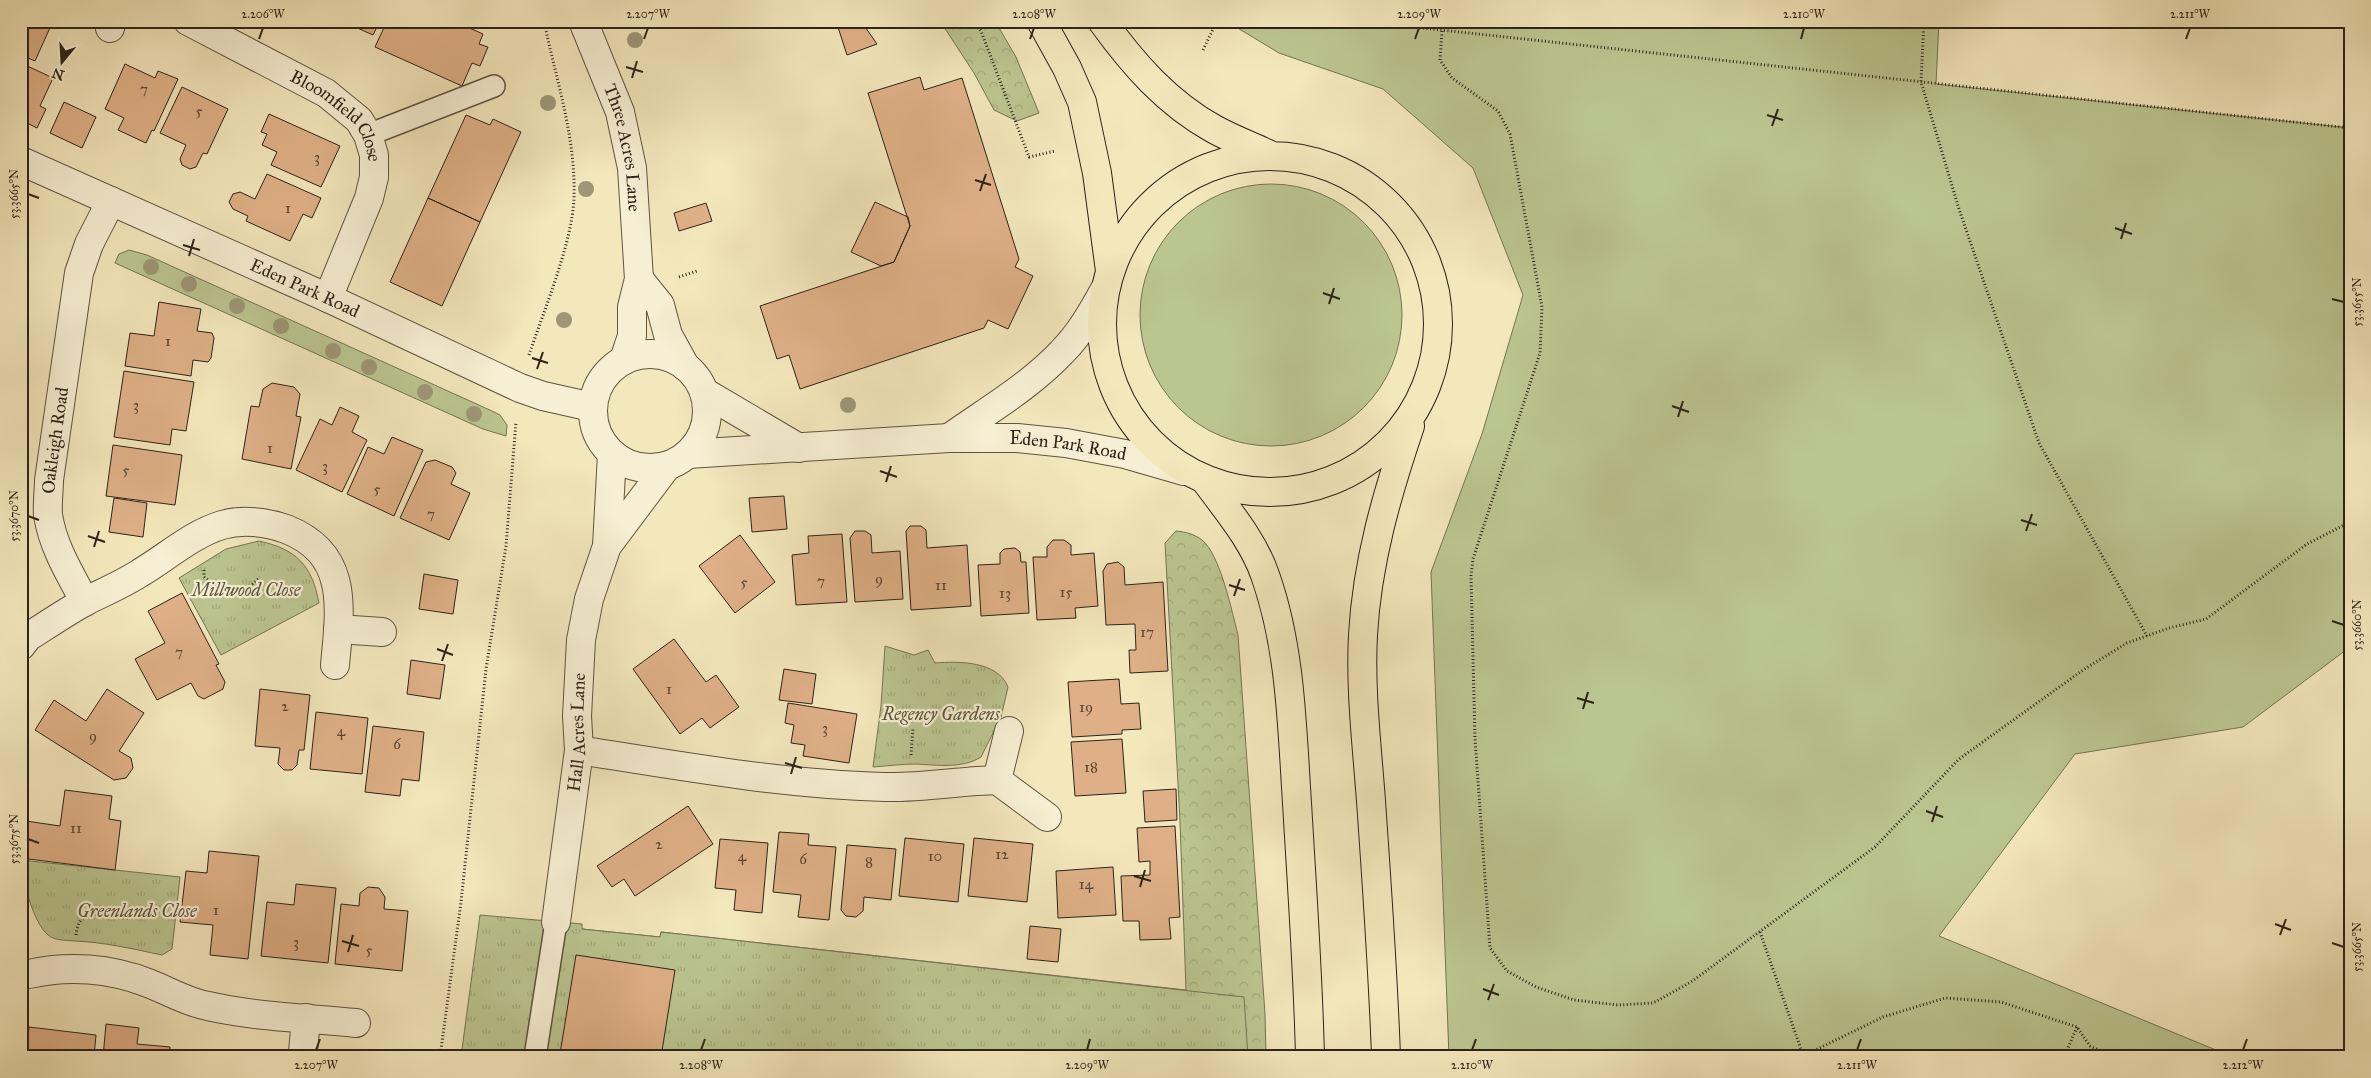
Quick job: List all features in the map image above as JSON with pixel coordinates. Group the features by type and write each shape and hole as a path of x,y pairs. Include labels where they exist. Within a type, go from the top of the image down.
{"highway":[{"path":"1042,21 1067,68 1082,102 1097,173 1108,280 1102,336 1106,362 1116,392 1130,418 1149,441 1195,475 1246,536 1265,574 1277,612 1293,740 1308,976 1310,1057"},
{"path":"1102,21 1127,56 1150,81 1177,104 1214,129 1272,156"},
{"path":"1108,280 1118,253 1139,218 1163,194 1186,178 1211,166 1236,159 1272,156 1305,160 1324,165 1364,184 1394,210 1415,238 1430,269 1438,308 1437,350 1428,385 1416,410 1388,491 1368,585 1363,635 1362,690 1384,976 1386,1057"},
{"path":"1195,475 1232,488 1279,493 1306,489 1331,482 1365,464 1390,444 1416,410"}],"street":[{"name":"Bloomfield Close","path":"188,21 326,94 359,120 368,135 374,155 374,177 369,198 328,298"},
{"name":"Three Acres Lane","path":"583,21 620,112 628,144 634,190 639,280 632,307 632,336 624,360"},
{"name":"Eden Park Road","path":"21,161 328,298 520,388 542,396 592,407"},
{"name":"Oakleigh Road","path":"85,602 59,552 52,534 48,514 49,480 78,273 89,244 111,201"},
{"path":"639,280 660,305 668,335 685,366 696,378 704,392 707,409 705,426 699,441 678,460 653,468 638,467 624,463 600,441 594,425 592,407 596,390 605,376 624,360 639,355 655,354 671,358 685,366"},
{"path":"949,438 1018,389 1062,352 1089,318 1108,280"},
{"path":"704,392 799,448"},
{"name":"Eden Park Road","path":"678,460 799,448 949,438 1017,438 1066,443 1125,454 1195,475"},
{"name":"Hall Acres Lane","path":"556,922 579,750 577,716 581,640 589,599 607,546 612,454"},
{"name":"Hall Acres Lane","path":"607,546 678,460"},
{"path":"21,646 28,637 85,602 139,574 199,535 223,525 249,522 277,526 298,534 316,548 331,564 337,585 338,629 335,665"},
{"path":"338,629 382,632"},
{"path":"997,780 1009,731"},
{"path":"579,750 721,772 859,786 908,788 997,780 1046,817"},
{"path":"24,973 54,968 96,970 130,976 188,1002 202,1005 247,1013 356,1023"},
{"path":"303,1052 306,1018"}],"lane":[{"path":"368,135 494,86"},
{"path":"535,1057 556,922"}],"path":[{"path":"528,363 565,246 574,198 573,161 565,106 544,21"},
{"path":"974,21 982,31 1029,157 1055,151"},
{"path":"1203,50 1217,21"},
{"path":"1357,21 2350,128"},
{"path":"1924,21 1921,82 1959,209 2039,443 2147,636"},
{"path":"1442,31 1440,60 1452,78 1498,111 1510,134 1542,307 1540,353 1523,411 1473,559 1471,576 1475,739 1490,948 1508,971 1536,987 1574,1000 1618,1006 1653,1003 1692,982 1875,847 1959,759 2083,670 2127,643 2169,628 2206,619 2307,544 2350,522"},
{"path":"676,278 697,271"},
{"path":"440,1057 461,902 486,669 506,546 516,415"},
{"path":"199,535 213,562 203,571 204,577 213,584 225,590 242,590 254,585 260,577"},
{"path":"76,941 77,924 82,918 105,914 116,918 128,918"},
{"path":"1760,932 1802,1056 1883,1017 1945,998 2001,1002 2077,1027 2090,1046 2115,1057"},
{"path":"2064,1057 2077,1027"}],"green space":[{"path":"940,21 995,21 1016,57 1039,113 1017,121 994,110 974,73"},
{"path":"1226,21 1939,21 1936,84 2350,128 2350,647 2243,727 2075,754 1939,936 2233,1057 1449,1057 1431,572 1482,434 1523,295 1473,168 1383,89 1279,53"},
{"path":"1271,184 1296,187 1321,194 1344,206 1372,232 1380,242 1392,265 1399,290 1402,315 1399,340 1392,365 1380,388 1354,416 1344,424 1321,436 1296,443 1271,446 1246,443 1221,436 1198,424 1170,398 1162,388 1150,365 1143,340 1140,315 1143,290 1150,265 1162,242 1188,214 1198,206 1221,194 1246,187"},
{"path":"129,250 147,255 492,411 500,415 507,425 506,436 483,429 115,263 119,254"},
{"path":"1176,531 1196,536 1208,547 1220,570 1238,635 1265,1014 1266,1057 1225,1057 582,929 660,937 661,932 1186,990 1180,821 1165,543"},
{"name":"Millwood Close","path":"259,541 283,549 300,561 312,578 319,603 221,655 179,578 226,549"},
{"name":"Regency Gardens","path":"885,646 914,655 928,650 935,663 976,664 987,667 1003,678 1008,687 1001,717 981,757 958,765 911,764 873,767 881,706"},
{"name":"Greenlands Close","path":"21,860 180,877 172,949 162,955 107,944 61,940 51,937 43,929 33,911 26,889"},
{"path":"480,915 582,924 582,929 660,937 661,932 1244,997 1248,1057 461,1057"}],"building":[{"path":"21,21 53,21 35,61 21,55"},
{"path":"348,21 380,21 373,35 346,23"},
{"path":"387,21 454,21 483,34 479,44 488,47 480,66 472,63 462,86 375,47"},
{"path":"836,21 861,21 877,44 847,55"},
{"path":"21,63 53,78 40,106 46,109 37,128 21,120"},
{"path":"125,64 155,78 158,71 178,79 154,131 152,130 146,143 118,130 124,118 105,109"},
{"path":"920,77 924,90 962,78 1019,259 1015,267 1033,276 1008,329 988,320 984,328 800,389 789,355 777,359 760,306 894,262 910,226 868,93"},
{"path":"182,87 228,109 207,154 203,153 196,167 190,169 182,165 180,159 186,145 160,133"},
{"path":"64,102 96,117 82,148 50,133"},
{"path":"269,114 340,146 321,187 271,165 277,152 262,145 267,134 261,132"},
{"path":"466,115 490,125 493,119 521,132 480,222 428,198"},
{"path":"267,174 321,198 312,218 303,214 290,241 246,221 248,216 233,209 229,202 233,194 240,192 255,199"},
{"path":"428,198 480,222 442,306 390,282"},
{"path":"875,202 908,217 910,226 894,262 881,266 851,252"},
{"path":"706,203 712,221 679,231 674,213"},
{"path":"159,302 201,309 197,331 212,333 214,338 211,358 208,362 193,360 191,376 125,366 130,333 154,336"},
{"path":"124,371 194,382 186,431 172,429 170,445 114,437"},
{"path":"272,383 294,387 300,394 296,416 301,417 291,469 242,459 251,406 259,407 263,389"},
{"path":"340,407 359,416 352,432 367,440 342,492 296,470 320,419 332,425"},
{"path":"392,437 423,450 394,516 347,494 368,447 384,454"},
{"path":"113,445 182,455 175,505 106,496"},
{"path":"435,460 452,467 456,473 451,484 470,493 449,540 400,518 426,462"},
{"path":"784,496 787,529 752,532 749,498"},
{"path":"114,498 147,503 143,537 109,532"},
{"path":"910,526 921,526 926,530 927,548 967,545 971,606 911,610 906,531"},
{"path":"855,531 865,531 871,535 872,553 900,551 903,599 855,602 850,538"},
{"path":"842,534 847,602 796,605 792,555 809,553 808,536"},
{"path":"740,535 775,582 735,613 699,566"},
{"path":"1053,540 1064,540 1071,545 1071,555 1094,553 1098,606 1075,608 1076,618 1037,620 1033,557 1047,557 1047,547"},
{"path":"1015,548 1020,552 1021,562 1026,562 1029,613 981,616 978,565 1000,564 1000,553 1004,549"},
{"path":"1118,562 1124,567 1125,585 1163,582 1168,671 1130,673 1129,650 1136,650 1135,624 1106,625 1103,571 1107,564"},
{"path":"424,574 458,580 453,614 419,609"},
{"path":"182,593 219,664 216,665 225,682 223,689 204,699 198,696 191,683 157,700 135,659 165,643 148,611"},
{"path":"674,639 706,682 716,675 739,707 710,728 702,718 680,734 633,669"},
{"path":"411,660 445,665 440,699 407,694"},
{"path":"784,669 816,674 812,704 779,700"},
{"path":"1119,679 1121,704 1139,703 1141,729 1122,730 1122,734 1072,737 1068,682"},
{"path":"107,689 144,713 119,751 131,758 133,768 126,778 114,780 35,730 54,700 86,721"},
{"path":"260,689 310,695 304,750 299,750 297,765 292,770 284,770 278,764 280,748 255,746"},
{"path":"788,703 857,714 849,763 803,756 805,745 791,743 794,725 785,723"},
{"path":"316,712 368,718 362,774 310,769"},
{"path":"373,726 424,732 419,781 402,779 400,796 365,792"},
{"path":"1122,739 1126,793 1075,796 1071,742"},
{"path":"1176,789 1177,820 1145,822 1143,791"},
{"path":"65,790 112,796 109,819 121,821 115,870 21,858 26,821 60,826"},
{"path":"688,806 713,844 635,896 624,879 612,887 597,866"},
{"path":"1175,826 1180,917 1169,918 1171,939 1140,940 1139,921 1123,921 1121,876 1150,875 1150,861 1139,862 1137,828"},
{"path":"779,832 809,834 808,845 836,847 829,920 798,917 801,895 773,892"},
{"path":"905,838 964,844 958,902 899,896"},
{"path":"974,838 1033,844 1027,902 968,896"},
{"path":"720,839 768,843 762,913 734,910 736,890 715,888"},
{"path":"847,845 896,849 891,900 864,897 863,911 856,917 846,916 841,910"},
{"path":"209,851 259,856 248,959 210,955 213,925 180,922 186,871 207,873"},
{"path":"1113,867 1116,915 1058,918 1056,871"},
{"path":"296,884 336,888 328,963 261,956 267,902 294,905"},
{"path":"368,887 379,888 385,897 384,909 408,911 402,971 335,964 341,904 359,906 360,893"},
{"path":"1030,926 1061,929 1058,962 1027,959"},
{"path":"576,955 675,970 661,1057 615,1051 614,1057 560,1054"},
{"path":"106,1024 139,1028 137,1044 170,1047 169,1057 103,1057"},
{"path":"29,1027 96,1035 94,1057 26,1057"}]}
